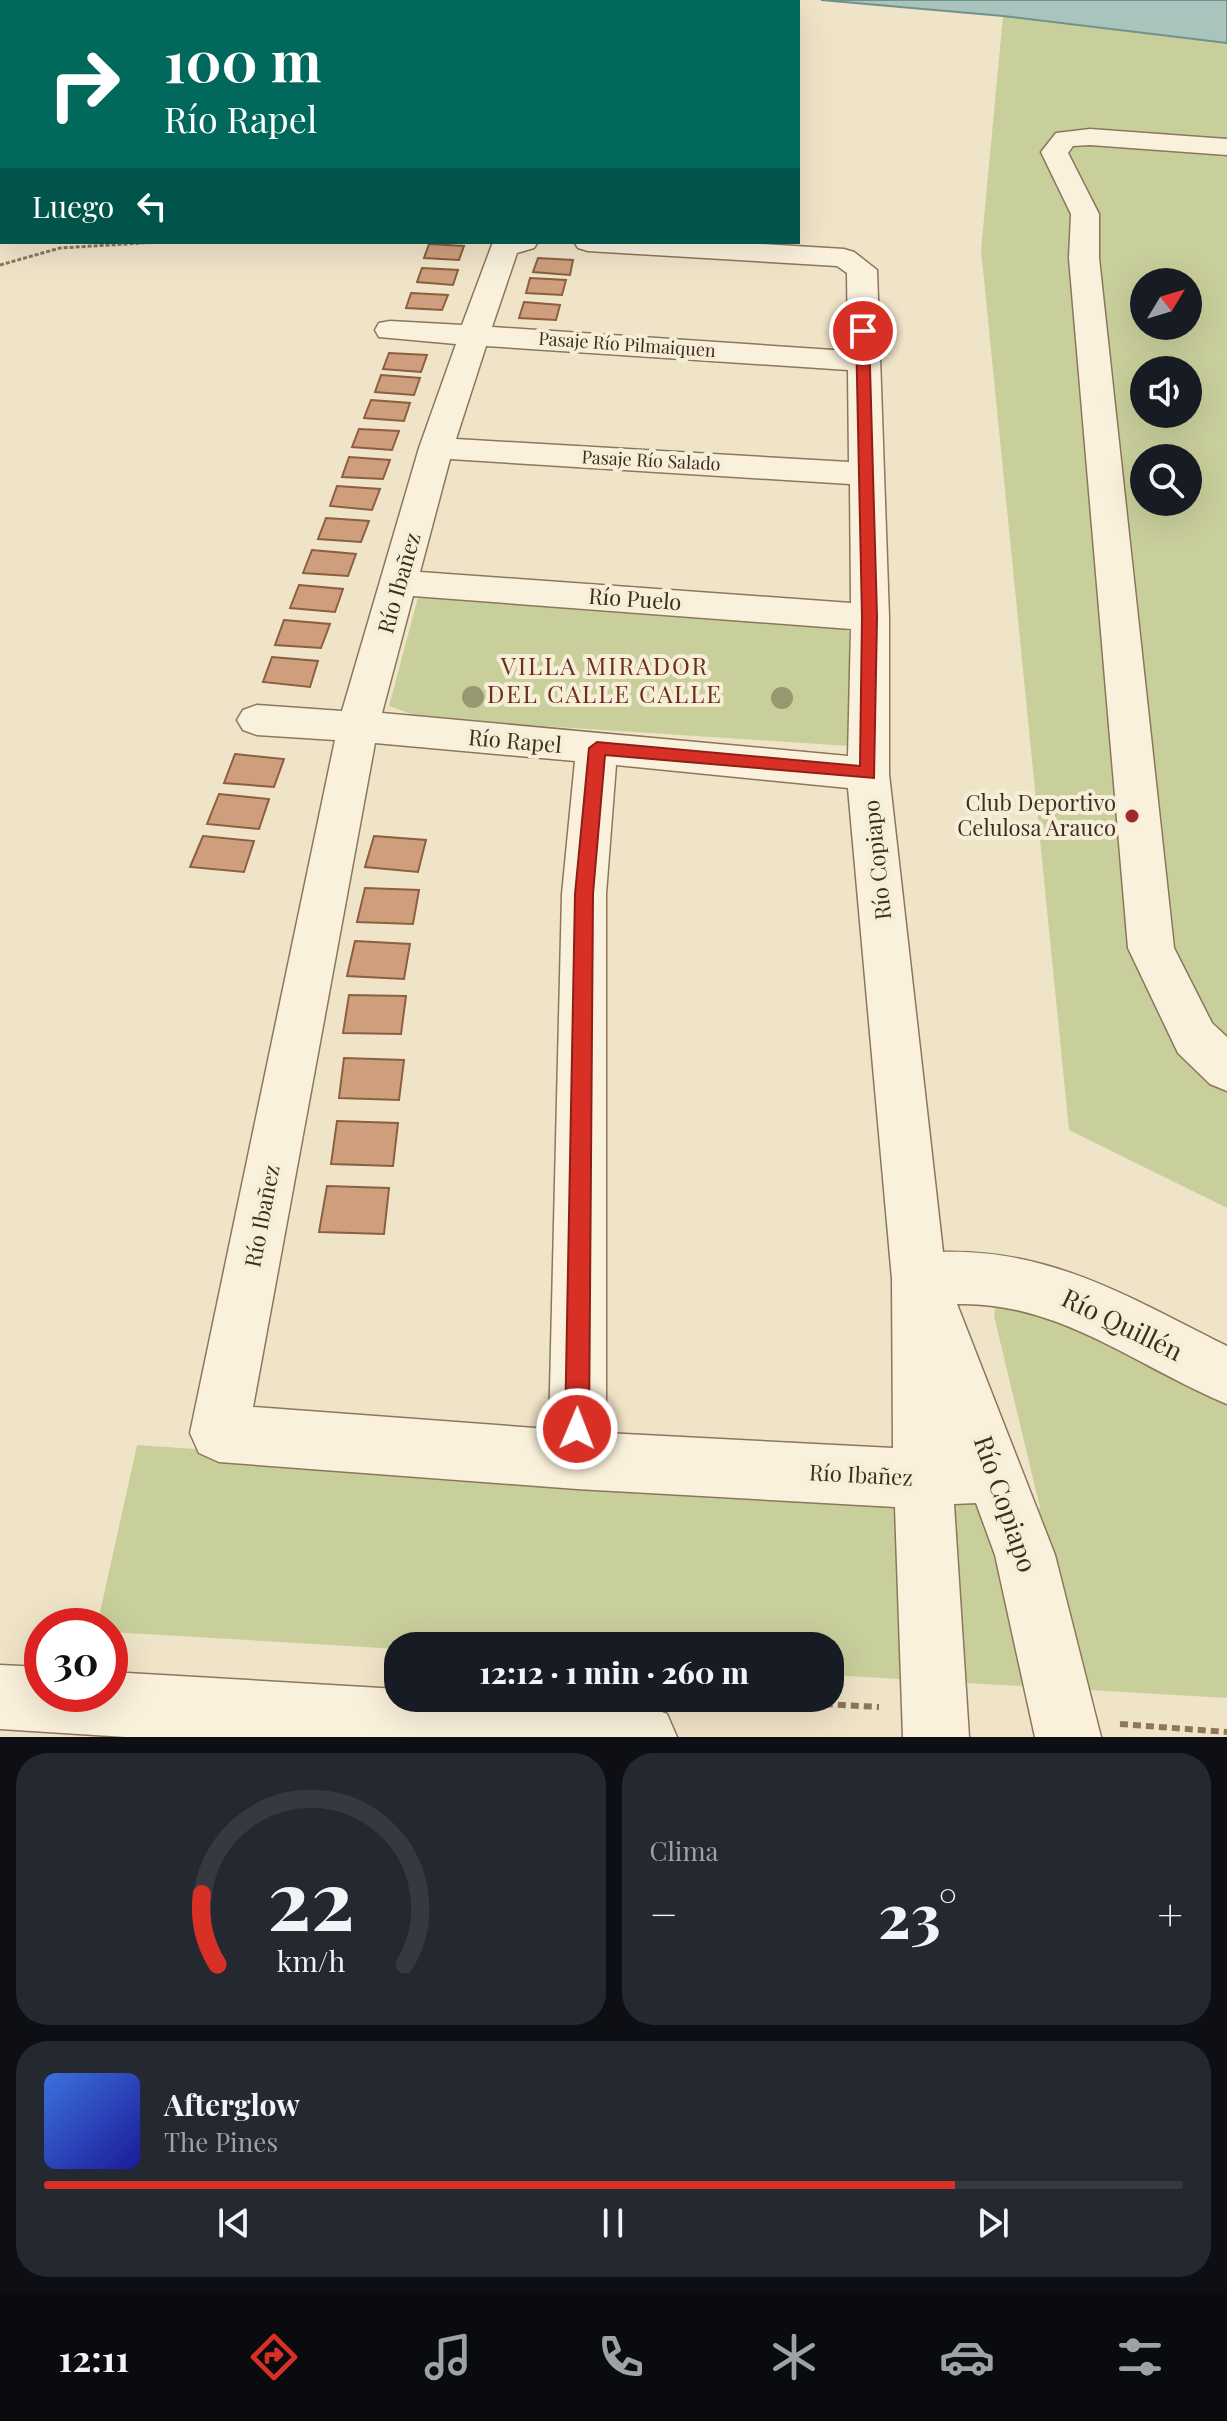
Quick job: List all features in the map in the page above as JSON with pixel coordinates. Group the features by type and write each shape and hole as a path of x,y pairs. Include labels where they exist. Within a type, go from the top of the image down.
{"street":[{"path":"1227,147 1090,137 1065,139 1054,152 1085,214 1085,274 1151,948 1195,1038 1227,1069"},
{"name":"Río Ibañez","path":"514,244 475,336 436,448 358,727 219,1433 577,1460 923,1478 996,1473"},
{"name":"Río Copiapo","path":"620,244 844,258 862,270 870,617 868,774 919,1279 923,1478 936,1737"},
{"name":"Pasaje Río Pilmaiquen","path":"390,330 863,361"},
{"name":"Pasaje Río Salado","path":"436,448 865,474"},
{"name":"Río Puelo","path":"400,583 870,617"},
{"name":"Río Rapel","path":"257,720 868,774"},
{"path":"577,1460 584,894 597,748"},
{"name":"Río Quillén","path":"919,1279 986,1277 1066,1295 1227,1376"},
{"name":"Río Copiapo","path":"919,1279 1025,1555 1068,1737"},
{"path":"0,1697 644,1737"}],"path":[{"path":"0,265 60,248 126,244"}],"green space":[{"name":"Club Deportivo Celulosa Arauco","path":"1003,16 1227,43 1227,1208 1069,1130 981,250"},
{"path":"420,590 827,620 849,632 849,746 422,718 389,706"},
{"path":"999,1288 1227,1403 1227,1698 844,1676 844,1632 384,1632 384,1648 128,1633 128,1608 101,1608 137,1445 1040,1508 994,1316"}],"water":[{"path":"821,0 1227,0 1227,43 1003,16"}],"building":[{"path":"429,244 464,246 459,260 424,258"},
{"path":"538,258 573,260 570,275 533,272"},
{"path":"422,268 458,270 453,285 417,282"},
{"path":"530,278 566,280 562,295 526,293"},
{"path":"411,293 448,295 442,310 406,308"},
{"path":"524,302 560,305 556,320 519,318"},
{"path":"389,353 427,355 421,372 383,369"},
{"path":"381,375 420,378 414,395 375,392"},
{"path":"371,400 410,403 404,421 364,418"},
{"path":"359,429 399,431 392,450 352,447"},
{"path":"349,457 390,460 383,479 342,477"},
{"path":"337,486 380,489 372,510 330,506"},
{"path":"326,518 369,521 361,542 318,539"},
{"path":"312,550 356,554 348,576 303,573"},
{"path":"299,585 343,589 335,612 290,608"},
{"path":"284,620 330,624 321,648 275,645"},
{"path":"272,657 318,661 310,687 263,682"},
{"path":"235,754 284,759 274,787 224,783"},
{"path":"219,794 269,799 259,829 207,824"},
{"path":"203,836 254,841 244,872 190,867"},
{"path":"374,836 426,840 418,872 365,867"},
{"path":"365,888 419,890 413,924 357,922"},
{"path":"355,941 410,944 404,979 347,976"},
{"path":"349,995 406,996 401,1034 343,1033"},
{"path":"344,1058 404,1060 399,1100 339,1098"},
{"path":"337,1121 398,1123 393,1166 331,1164"},
{"path":"327,1186 389,1188 384,1234 319,1232"}],"place":[{"name":"Club Deportivo Celulosa Arauco","path":"1132,816"}],"district":[{"name":"VILLA MIRADOR DEL CALLE CALLE","path":"605,681"}],"route":[{"path":"577,1429 584,894 597,748 868,774 870,617 863,331"}]}
